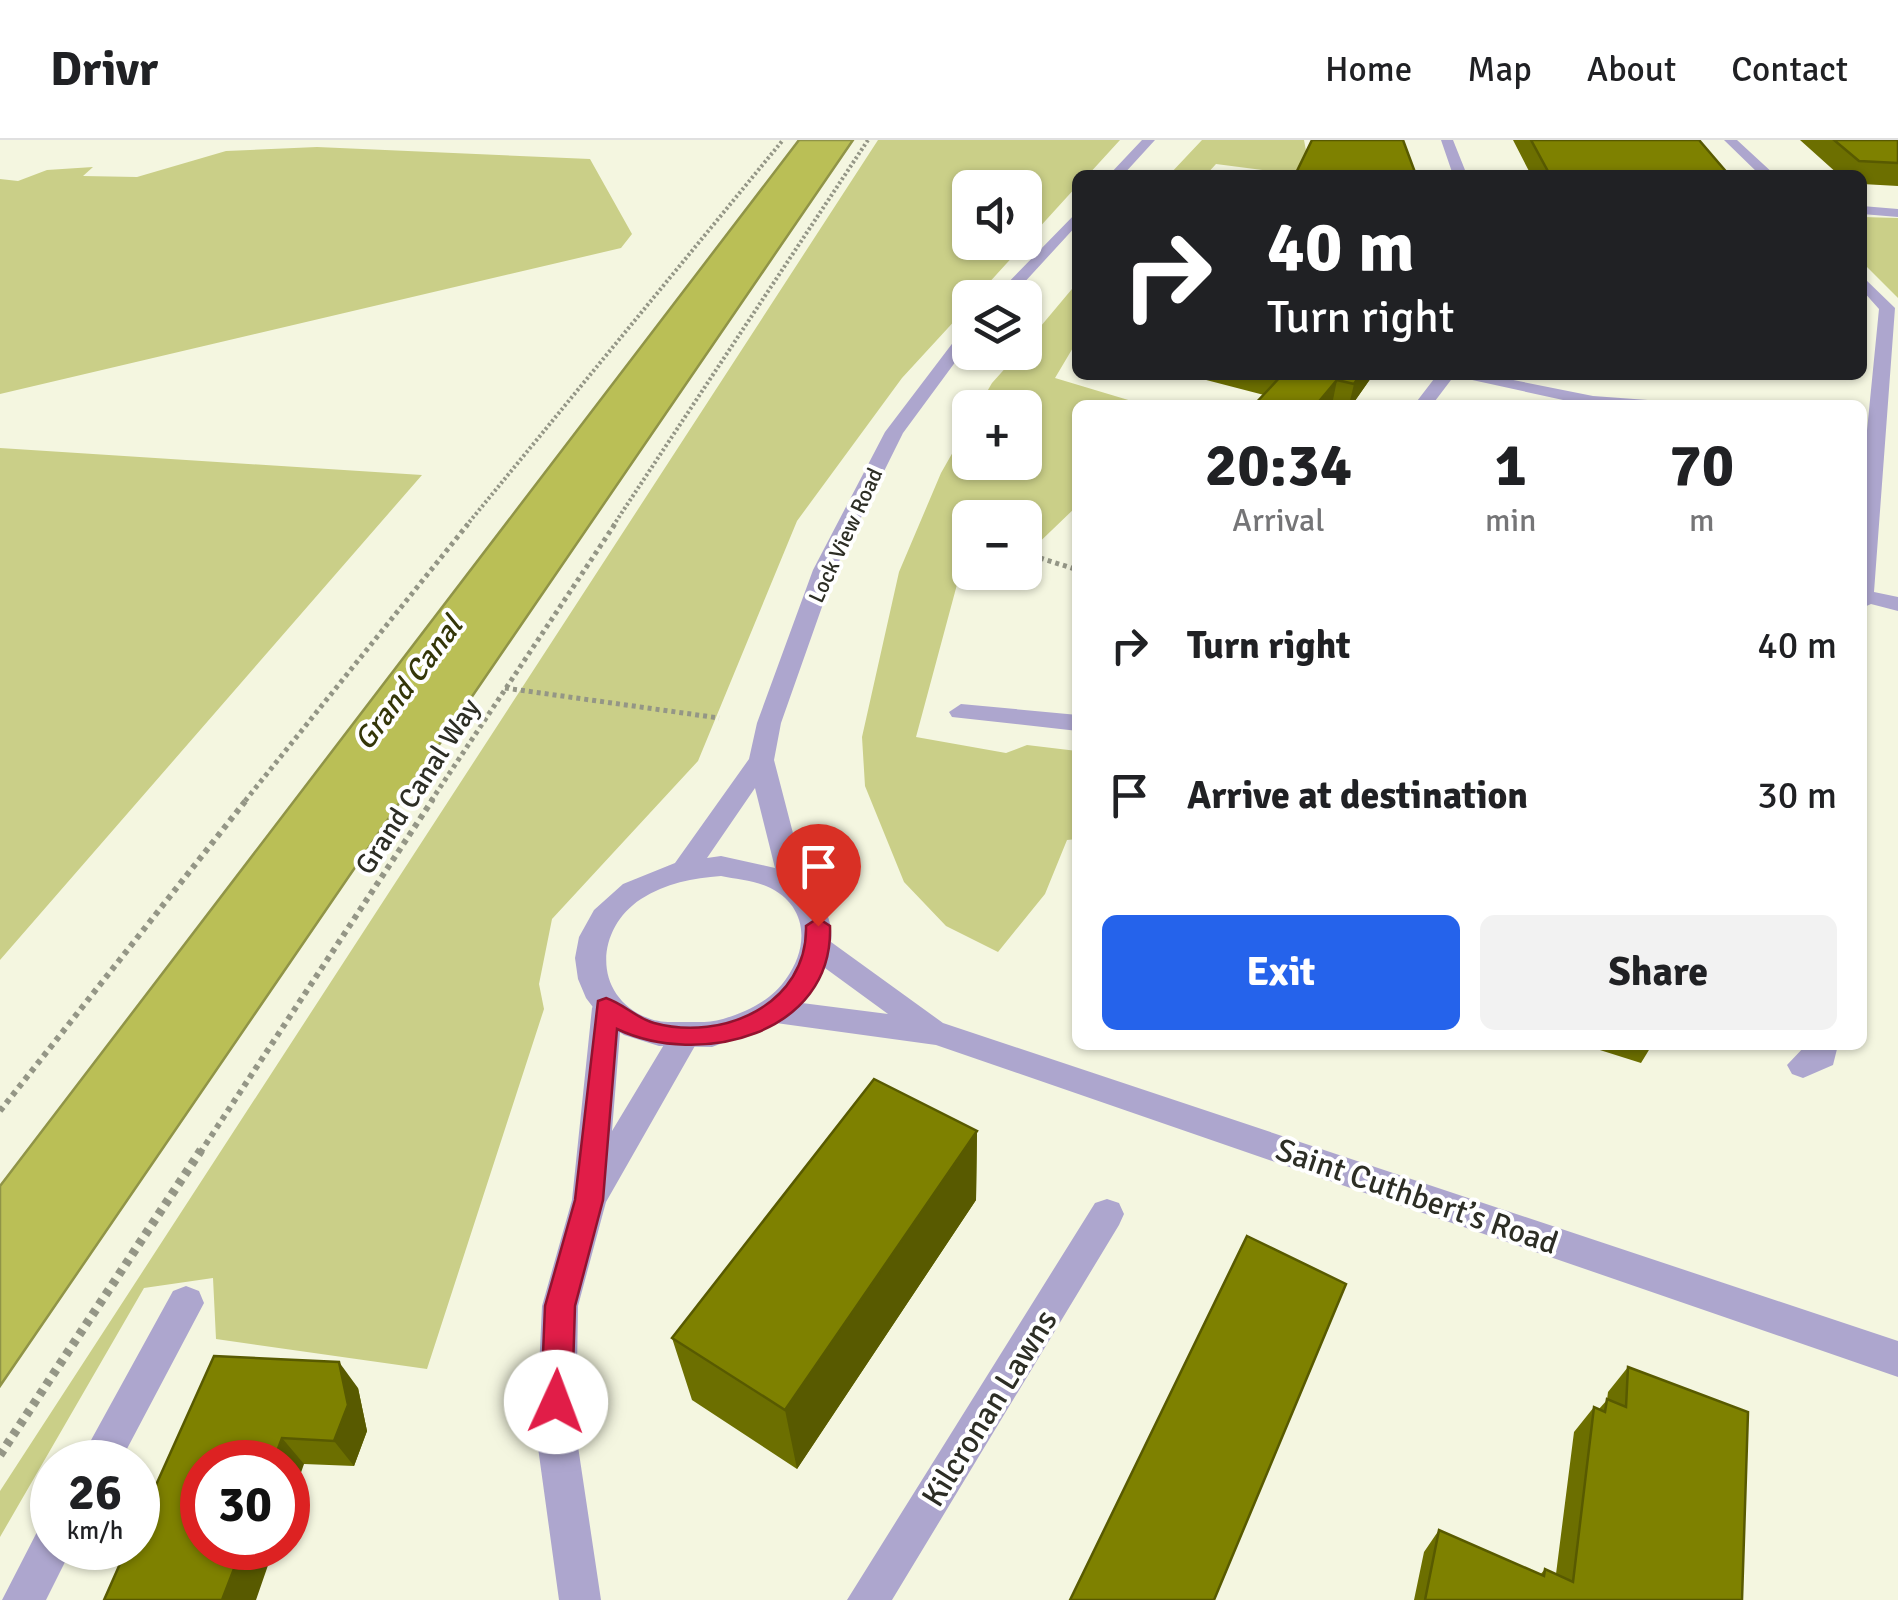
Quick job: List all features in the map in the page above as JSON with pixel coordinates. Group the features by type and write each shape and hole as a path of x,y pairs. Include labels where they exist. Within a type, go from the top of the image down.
{"street":[{"path":"1121,170 1150,140"},
{"path":"1447,140 1458,170"},
{"path":"1730,140 1763,170"},
{"path":"1867,210 1898,213"},
{"path":"1018,280 1072,221"},
{"path":"1867,285 1892,309 1869,436 1867,490"},
{"name":"Lock View Road","path":"685,868 760,760 769,722 824,570 894,432 952,355"},
{"path":"1427,400 1442,380"},
{"path":"1487,380 1588,400"},
{"path":"1867,600 1898,604"},
{"path":"961,712 1072,722"},
{"name":"Lock View Road","path":"760,760 794,890"},
{"path":"685,868 749,868 774,876 809,906 818,926 818,949 812,971 798,992 776,1012 718,1035 685,1037 654,1034 628,1024 606,1008 590,982 588,954 598,925 620,900 650,881 685,868"},
{"name":"Saint Cuthbert’s Road","path":"818,949 937,1032"},
{"path":"580,1600 556,1433 560,1306 589,1200 606,1008"},
{"name":"Saint Cuthbert’s Road","path":"776,1012 937,1032 1898,1359"},
{"path":"589,1200 685,1037"},
{"name":"Kilcronan Lawns","path":"868,1600 1108,1214"},
{"path":"112,1440 186,1303"},
{"path":"23,1600 39,1570"}],"path":[{"path":"0,1110 398,608 783,140"},
{"name":"Grand Canal Way","path":"0,1455 868,140"},
{"path":"1042,559 1072,568"},
{"path":"506,688 719,718"}],"shaded area":[{"path":"878,140 1120,140 1093,170 1072,170 1072,191 1042,224 1042,170 952,170 952,260 1010,260 991,280 952,280 952,324 902,378 797,521 698,761 552,919 539,984 544,1009 427,1369 216,1339 213,1278 144,1288 56,1440 33,1440"},
{"path":"1202,140 1304,140 1307,156 1303,170 1216,164 1211,170 1174,170"},
{"path":"317,147 590,159 632,234 621,248 0,394 0,179 18,181 47,170 93,167 83,176 137,177 226,151"},
{"path":"1867,217 1898,218 1898,298 1867,267"},
{"path":"1072,289 1072,349 1055,378 1128,400 1072,400 1072,511 1042,540 1042,500 952,500 952,590 956,590 916,737 1006,753 1027,745 1072,750 1072,840 1067,840 1045,894 998,952 946,926 904,882 865,786 862,737 899,572 952,454 952,480 1042,480 1042,390 988,390 1004,370 1042,370 1042,325"},
{"path":"0,448 422,475 0,960"},
{"path":"30,1445 30,1485 0,1537 0,1491"}],"water":[{"name":"Grand Canal","path":"799,140 853,140 0,1386 0,1186"}],"building":[{"path":"1312,140 1403,140 1414,170 1297,170"},
{"path":"1531,140 1699,140 1725,170 1547,170"},
{"path":"1834,140 1898,140 1898,163 1859,161"},
{"path":"1277,380 1337,380 1320,400 1259,400"},
{"path":"874,1079 977,1131 785,1410 672,1338"},
{"path":"1247,1236 1346,1284 1214,1600 1070,1600"},
{"path":"214,1356 339,1362 348,1405 334,1441 180,1440 180,1570 234,1570 222,1600 104,1600 117,1570 160,1570 160,1476"},
{"path":"1628,1367 1748,1412 1742,1600 1425,1600 1439,1530 1544,1576 1545,1569 1573,1582 1594,1407 1605,1412 1607,1399 1626,1407"}],"route":[{"path":"556,1402 560,1306 589,1200 606,1008 628,1024 654,1034 718,1035 748,1026 776,1012 798,992 812,971 818,949 818,926"}]}
